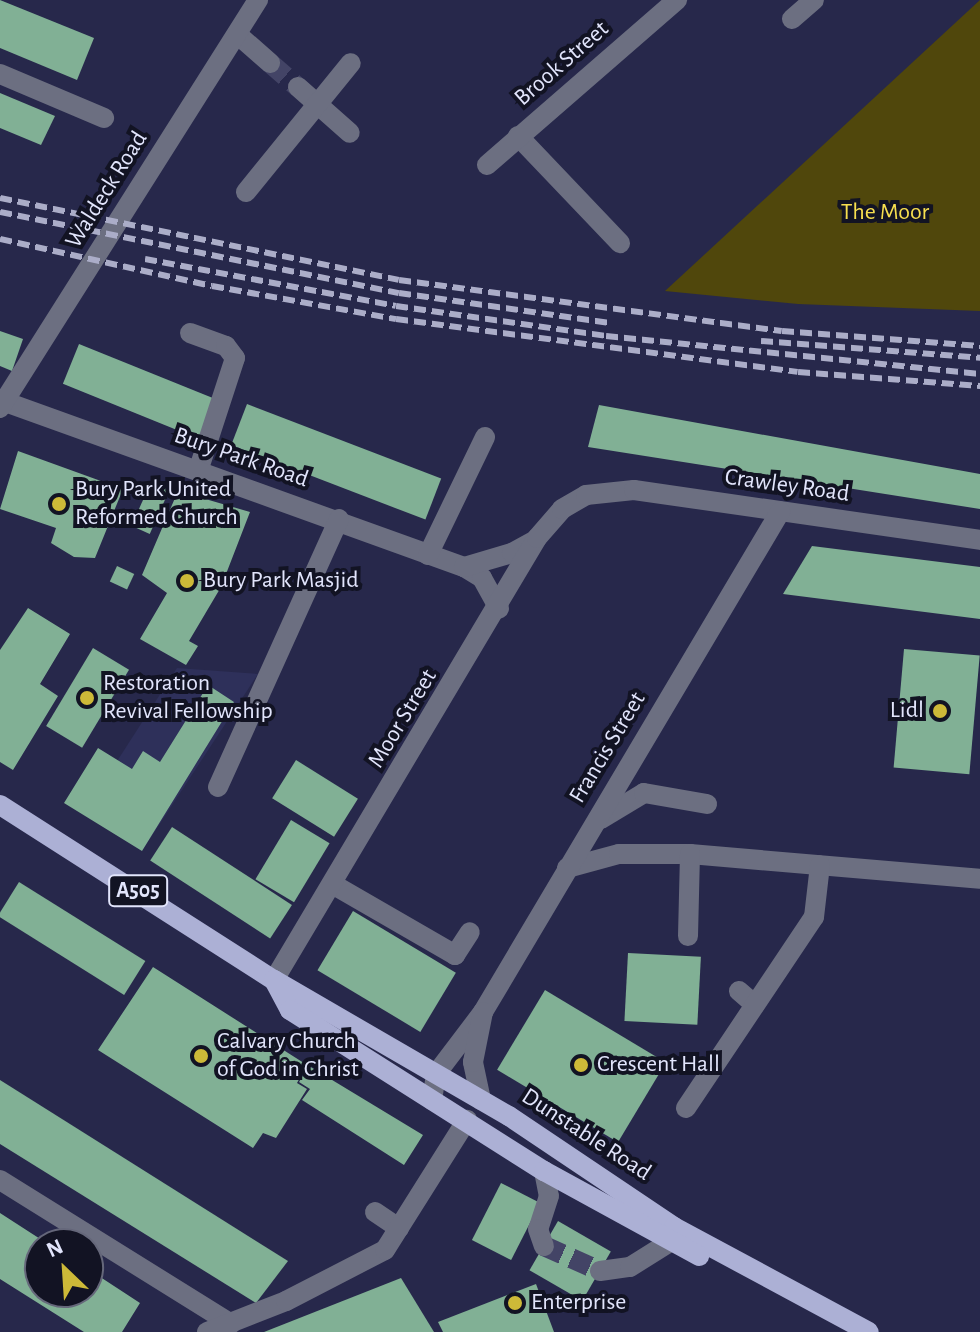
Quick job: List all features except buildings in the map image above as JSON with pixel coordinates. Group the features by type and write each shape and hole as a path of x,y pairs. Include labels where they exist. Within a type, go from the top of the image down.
{"main road":[{"name":"Dunstable Road","path":"0,805 274,980 481,1100 693,1239 869,1332"},
{"name":"Dunstable Road","path":"274,980 290,1010 544,1171 670,1242 846,1332"}],"street":[{"name":"Waldeck Road","path":"2,403 258,0"},
{"name":"Brook Street","path":"487,165 677,0"},
{"path":"792,19 814,0"},
{"path":"237,34 270,63"},
{"path":"246,192 351,63"},
{"path":"0,74 104,118"},
{"path":"298,87 350,133"},
{"name":"Brook Street","path":"518,136 620,243"},
{"path":"190,333 226,346 235,358 198,471"},
{"name":"Bury Park Road","path":"2,403 339,519 464,567"},
{"path":"428,555 485,437"},
{"name":"Crawley Road","path":"586,495 634,490 980,540"},
{"name":"Moor Street","path":"274,980 499,609 537,538 562,509 586,495"},
{"name":"Francis Street","path":"432,1100 436,1074 483,1012 780,512"},
{"path":"218,787 339,519"},
{"path":"464,567 512,553 537,538"},
{"path":"464,567 482,578 499,609"},
{"path":"589,830 615,807 644,793 707,804"},
{"path":"567,868 619,854 690,854 980,879"},
{"path":"688,936 690,854"},
{"path":"686,1108 814,917 820,865"},
{"path":"334,885 455,955 470,932"},
{"path":"739,991 755,1005"},
{"name":"Francis Street","path":"481,1100 473,1062 483,1012"},
{"path":"207,1332 231,1324 385,1250 467,1120"},
{"path":"544,1171 549,1196 538,1229 544,1246"},
{"path":"0,1180 231,1324"},
{"path":"375,1212 399,1228"},
{"path":"600,1271 630,1267 670,1242"}],"shaded area":[{"path":"177,668 258,674 142,851 83,814"}],"green space":[{"name":"The Moor","path":"980,0 980,311 798,304 665,291"}],"tunnel":[{"path":"270,63 298,87"},
{"path":"544,1246 600,1271"}],"railway":[{"path":"0,198 399,280 782,331 980,346"},
{"path":"0,212 399,293 610,323"},
{"path":"0,239 212,286 396,319 798,372 980,386"},
{"path":"145,259 396,306 606,336 980,374"},
{"path":"761,341 980,358"}],"place":[{"name":"Bury Park United Reformed Church","path":"59,504"},
{"name":"Bury Park Masjid","path":"187,581"},
{"name":"Restoration Revival Fellowship","path":"87,698"},
{"name":"Lidl","path":"940,711"},
{"name":"Calvary Church of God in Christ","path":"201,1056"},
{"name":"Crescent Hall","path":"581,1065"},
{"name":"Enterprise","path":"515,1303"}]}
